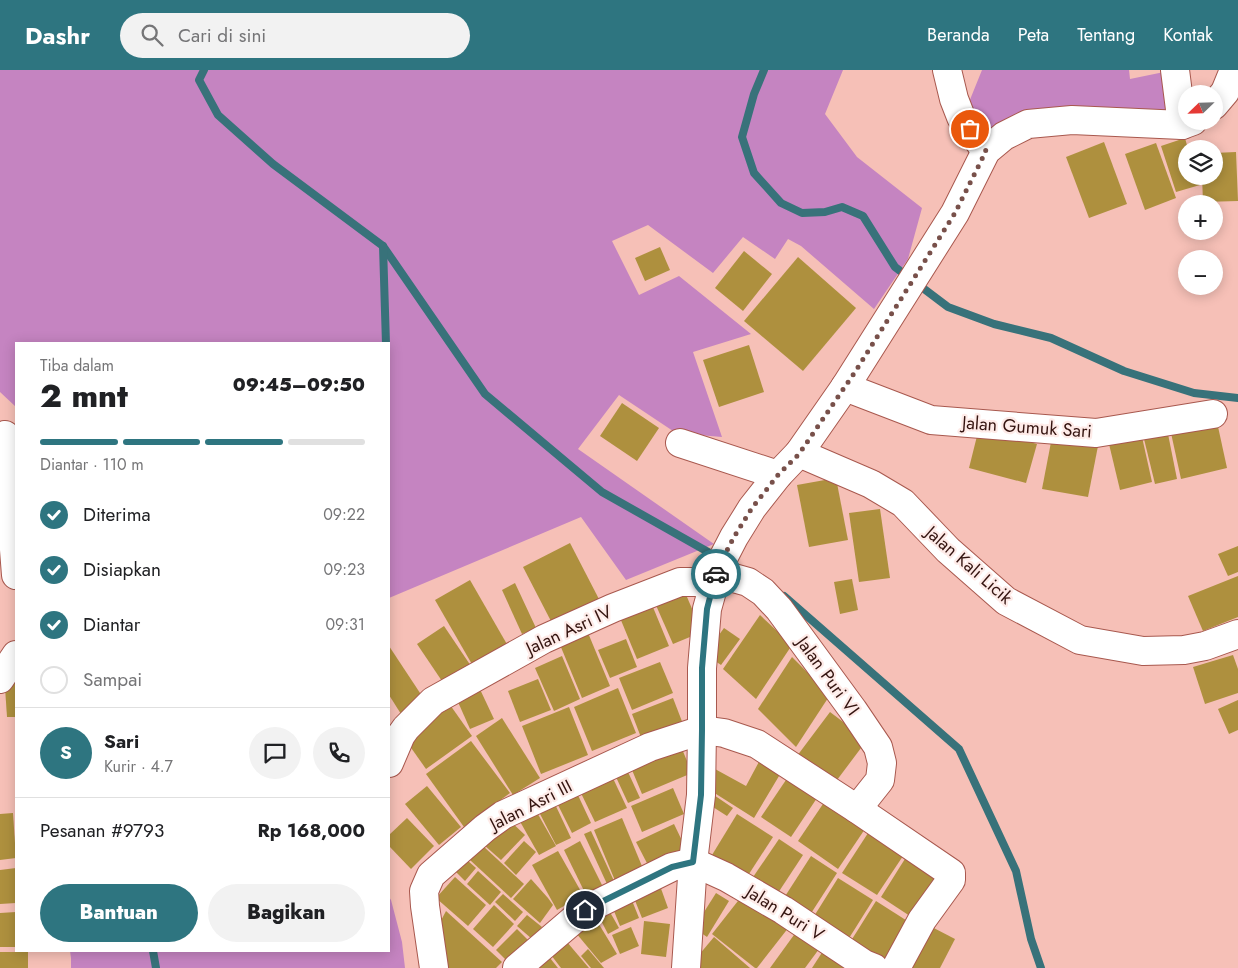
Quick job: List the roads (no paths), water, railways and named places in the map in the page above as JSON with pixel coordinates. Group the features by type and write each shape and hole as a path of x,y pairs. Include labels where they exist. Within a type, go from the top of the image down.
{"street":[{"path":"947,70 961,118 986,151"},
{"path":"1174,70 1178,85"},
{"path":"686,968 693,862 701,795 702,668 714,583 734,537 752,508 778,475 799,454 845,387 955,213 986,151 1004,136 1028,124 1072,120 1178,123"},
{"name":"Jalan Gumuk Sari","path":"845,387 931,420 1096,433 1213,414"},
{"path":"5,435 15,563"},
{"path":"680,444 778,475"},
{"name":"Jalan Kali Licik","path":"799,454 870,484 903,503 948,550 1006,601 1080,640 1143,651 1184,650 1204,646 1238,634"},
{"name":"Jalan Asri IV","path":"390,761 406,728 433,701 544,639 613,608 680,582 714,583"},
{"name":"Jalan Puri VI","path":"714,583 748,582 763,592 780,610 878,747 882,762 880,780 857,809"},
{"path":"0,679 15,656"},
{"path":"702,730 724,733 757,744 951,873 951,880 922,920 896,968"},
{"name":"Jalan Asri III","path":"434,968 424,891 431,875 503,814 650,747 702,730"},
{"path":"518,968 585,910 672,867 693,862"},
{"name":"Jalan Puri V","path":"693,862 726,877 775,906 864,964 874,968"}],"waterway":[{"path":"204,70 199,80 218,115 273,164 383,246 485,394 602,492 717,557"},
{"path":"764,70 754,94 742,137 754,173 781,203 802,213 825,212 842,207 863,216 895,267 948,307 994,324 1051,338 1124,371 1194,393 1238,398"},
{"path":"383,246 386,342"},
{"path":"784,596 959,749 1016,871 1031,939 1041,968"},
{"path":"153,952 156,968"}]}
